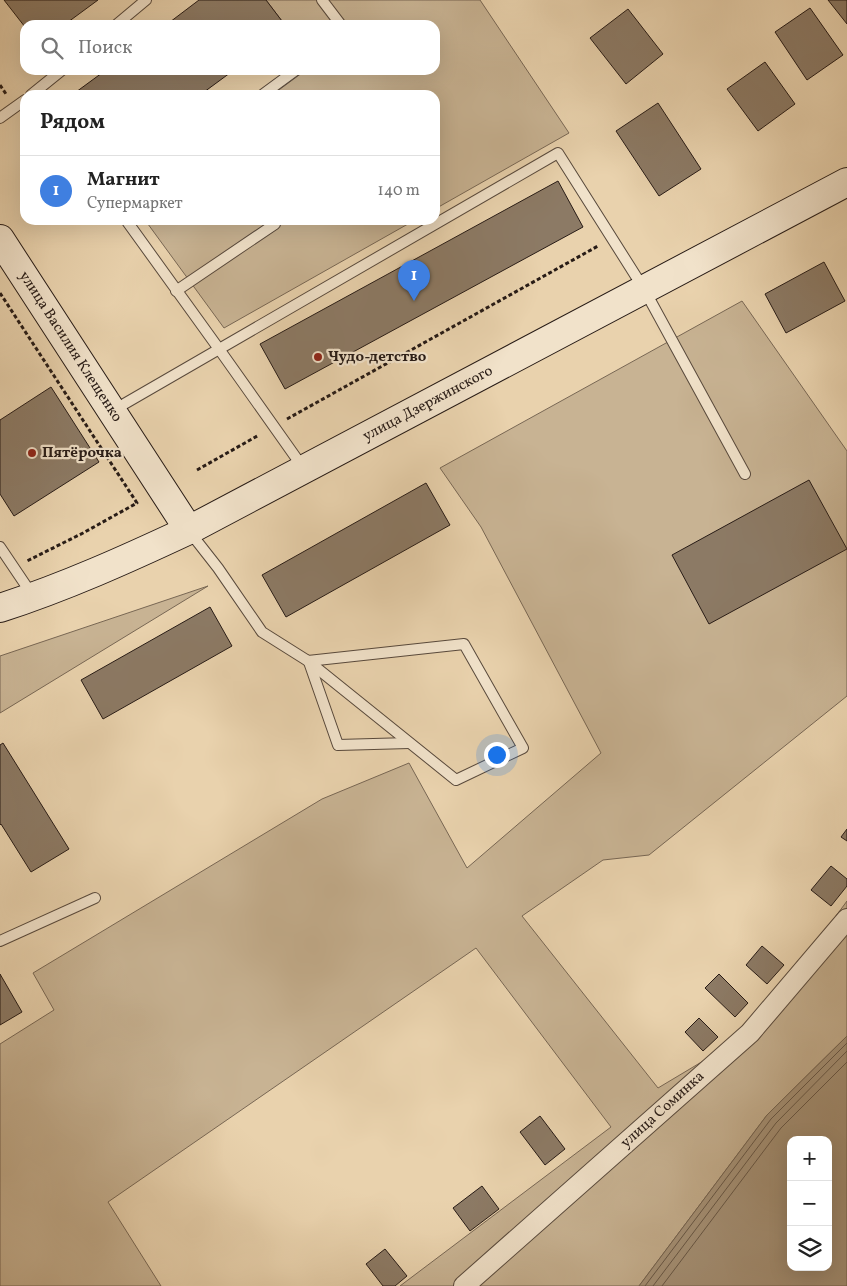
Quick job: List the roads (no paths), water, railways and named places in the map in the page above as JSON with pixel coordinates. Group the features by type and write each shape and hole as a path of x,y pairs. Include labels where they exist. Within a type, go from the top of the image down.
{"main road":[{"name":"улица Дзержинского","path":"0,608 139,554 189,530 847,182"},
{"name":"улица Василия Клещенко","path":"0,239 189,530"}],"street":[{"name":"улица Соминка","path":"464,1286 750,1033 847,919"}],"lane":[{"path":"122,20 146,0"},
{"path":"322,0 337,20"},
{"path":"37,90 56,75"},
{"path":"269,90 289,75"},
{"path":"0,118 20,104"},
{"path":"440,222 558,154 644,290 745,474"},
{"path":"130,225 304,470"},
{"path":"176,291 274,225"},
{"path":"111,411 435,225"},
{"path":"189,530 262,632 308,661 456,780 523,748 464,644 308,661"},
{"path":"0,546 33,596"},
{"path":"308,661 338,745 409,743"},
{"path":"0,941 96,898"}],"water":[{"path":"847,1036 847,1286 639,1286 767,1115"}],"place":[{"name":"Магнит","path":"414,301"},
{"name":"Чудо-детство","path":"318,357"},
{"name":"Пятёрочка","path":"32,453"}]}
